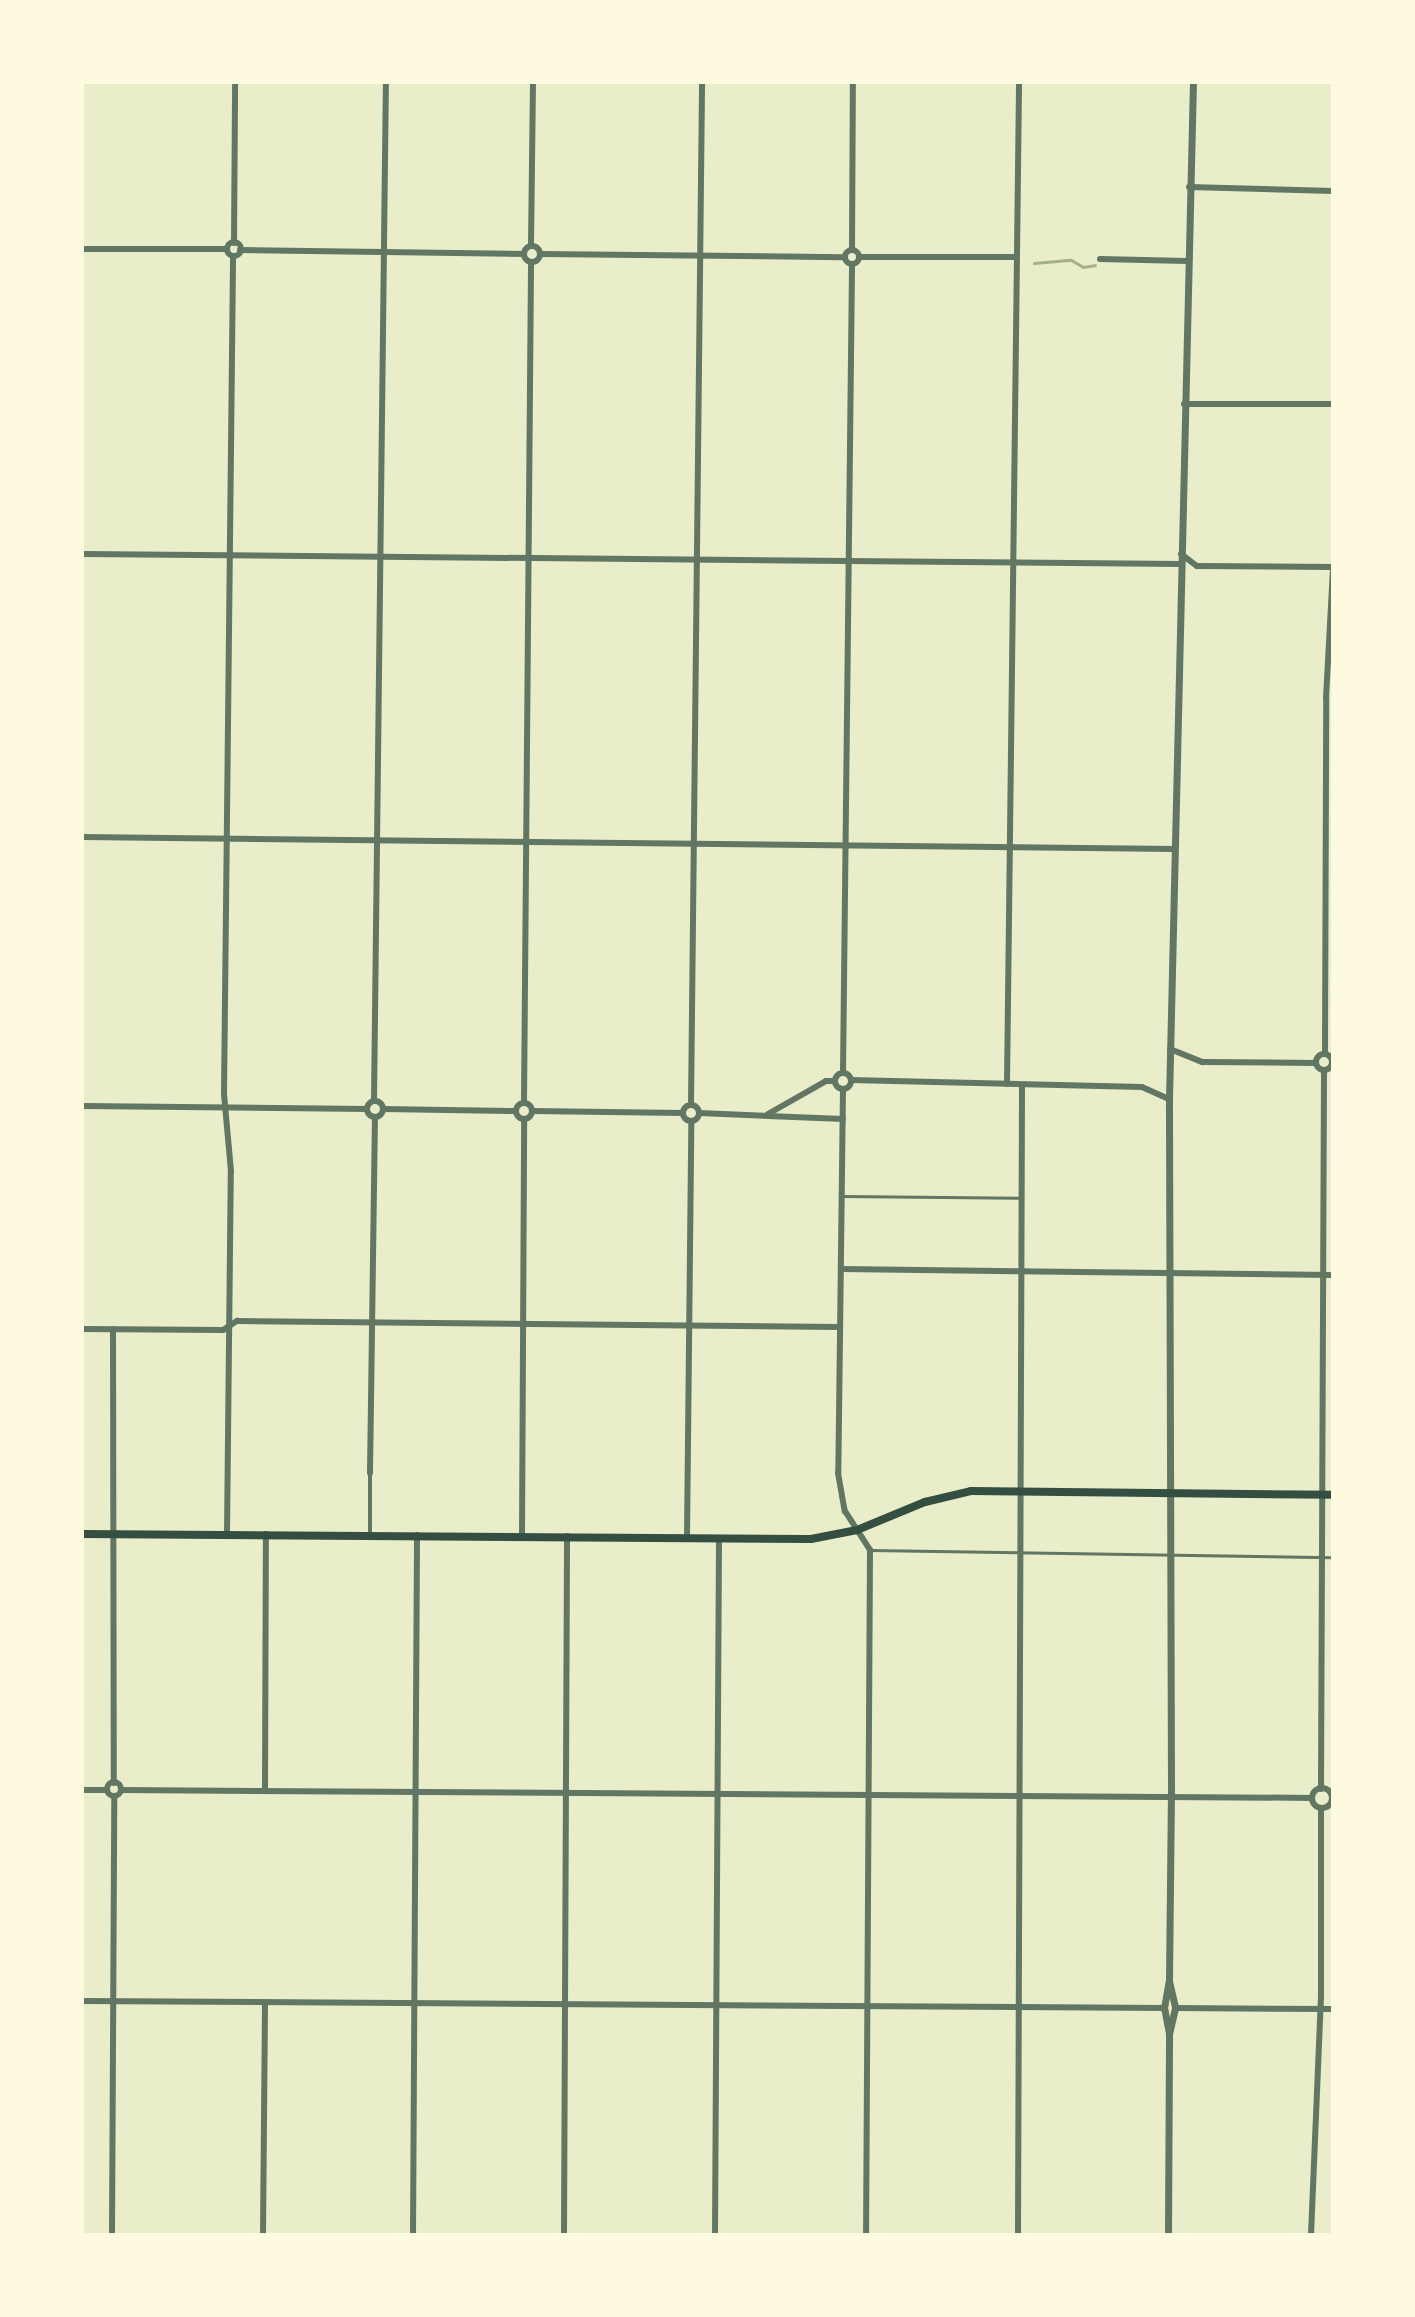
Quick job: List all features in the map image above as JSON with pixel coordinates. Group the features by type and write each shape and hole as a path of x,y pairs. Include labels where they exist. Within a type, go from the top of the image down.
{"main road":[{"path":"82,1534 811,1539 857,1530 949,1495 1018,1490 1333,1495"}],"street":[{"path":"235,82 234,243 240,250"},
{"path":"367,1109 374,1101 386,82"},
{"path":"524,254 531,245 533,82"},
{"path":"524,1103 532,1111 683,1113 691,1105 702,82"},
{"path":"845,257 852,249 853,82"},
{"path":"1007,1084 1019,82"},
{"path":"1168,2235 1169,2033 1164,2008 1169,1981 1171,1797 1169,1099 1193,82"},
{"path":"1189,187 1333,191"},
{"path":"82,249 227,249 234,243"},
{"path":"531,245 540,254"},
{"path":"227,249 233,256 226,838 230,1325 227,1534"},
{"path":"852,249 860,257"},
{"path":"233,256 240,250 524,254 531,262 524,1103 516,1111"},
{"path":"531,262 540,254 845,257 852,264 843,1073 835,1081 826,1081 766,1114"},
{"path":"852,264 860,257 1015,257"},
{"path":"1100,259 1187,261"},
{"path":"1184,404 1333,404"},
{"path":"82,554 1181,564"},
{"path":"1181,554 1197,566"},
{"path":"1181,577 1197,566 1333,568 1325,1054 1333,1063 1324,1070"},
{"path":"82,837 1175,849"},
{"path":"114,1796 121,1790 265,1790 1312,1798 1321,1789 1324,1070 1316,1063 1203,1062 1170,1049"},
{"path":"1316,1063 1325,1054"},
{"path":"843,1073 851,1080 1142,1087 1169,1099"},
{"path":"851,1080 843,1089 838,1473 845,1511 870,1550 866,2235"},
{"path":"835,1081 843,1089"},
{"path":"1018,2235 1018,1490 1022,1085"},
{"path":"374,1101 383,1109 516,1111 524,1119"},
{"path":"691,1105 699,1113 843,1119"},
{"path":"82,1106 367,1109 375,1117"},
{"path":"370,1535 375,1117 383,1109"},
{"path":"522,1536 524,1119 532,1111"},
{"path":"683,1113 691,1122"},
{"path":"687,1537 691,1122 699,1113"},
{"path":"841,1269 1333,1275"},
{"path":"82,1329 223,1330 230,1325 372,1323 840,1327"},
{"path":"113,1329 114,1783 121,1790"},
{"path":"265,1790 266,1534"},
{"path":"413,2235 417,1535"},
{"path":"564,2235 567,1536"},
{"path":"715,2235 719,1538"},
{"path":"107,1790 114,1783"},
{"path":"1321,1789 1332,1798 1321,1808"},
{"path":"82,1790 107,1790 114,1796 112,2235"},
{"path":"1311,2235 1321,2009 1321,1808 1312,1798"},
{"path":"1169,1981 1175,2008 1169,2033"},
{"path":"82,2001 1164,2008"},
{"path":"263,2235 265,2003"},
{"path":"1175,2008 1333,2009"}],"lane":[{"path":"842,1196 1021,1198"},
{"path":"870,1550 1333,1557"}],"waterway":[{"path":"1034,263 1071,260 1083,267 1095,265"}]}
